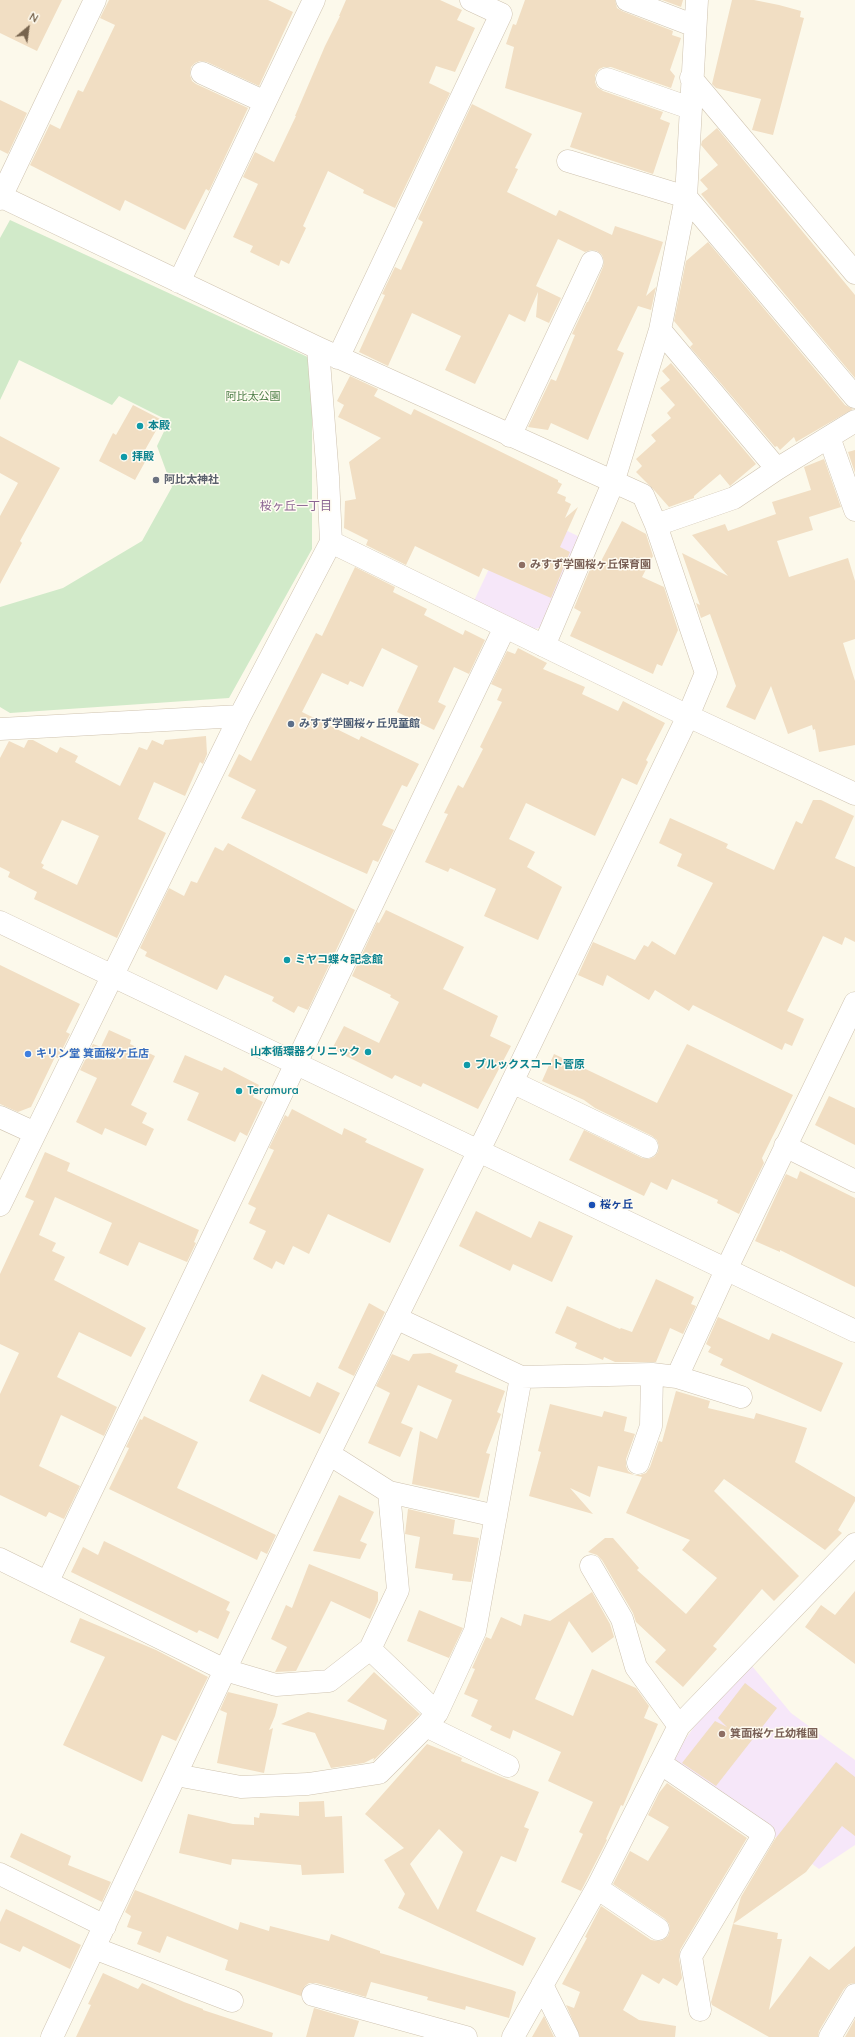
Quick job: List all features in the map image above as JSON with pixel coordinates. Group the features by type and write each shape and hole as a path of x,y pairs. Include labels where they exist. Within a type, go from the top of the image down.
{"street":[{"path":"52,2037 225,1670 329,1454 479,1151 688,716 706,673 656,525 643,495 613,483 338,358 0,197 95,0"},
{"path":"179,282 314,0"},
{"path":"338,358 501,14 471,0"},
{"path":"627,0 695,26"},
{"path":"544,646 613,483 660,330 686,197 691,78 697,0"},
{"path":"202,72 265,102"},
{"path":"691,78 855,272"},
{"path":"607,79 690,108"},
{"path":"568,161 686,197 855,397"},
{"path":"510,436 592,262"},
{"path":"660,330 777,468"},
{"path":"0,1205 111,975 240,716 331,542 328,477 318,348"},
{"path":"656,525 734,498 777,468 855,421"},
{"path":"829,437 855,510"},
{"path":"331,542 688,716 855,794"},
{"path":"48,1582 505,626"},
{"path":"0,729 240,716"},
{"path":"0,922 855,1331"},
{"path":"677,1377 726,1270 855,1003"},
{"path":"512,1082 647,1146"},
{"path":"0,1117 34,1133"},
{"path":"786,1146 855,1181"},
{"path":"396,1318 521,1377 652,1374 677,1377 741,1397"},
{"path":"638,1463 651,1426 652,1374"},
{"path":"176,1775 241,1787 308,1784 379,1773 431,1720 475,1631 521,1377"},
{"path":"329,1454 389,1492 496,1516"},
{"path":"0,1559 225,1670 276,1686 329,1681 370,1649 398,1590 389,1492"},
{"path":"513,2037 597,1888 679,1726 855,1544"},
{"path":"591,1566 622,1619 636,1667 679,1726"},
{"path":"370,1649 431,1720 508,1766"},
{"path":"660,1763 764,1834 691,1956 700,2010"},
{"path":"0,1874 104,1926"},
{"path":"597,1888 658,1930"},
{"path":"94,1948 232,2001"},
{"path":"542,1985 568,2037"},
{"path":"313,1995 466,2037"},
{"path":"830,2037 855,1995"}],"shaded area":[{"path":"518,507 584,539 542,627 531,630 473,603"},
{"path":"752,1666 791,1713 855,1760 855,1845 819,1869 719,1796 672,1758 699,1720"}],"green space":[{"name":"阿比太神社","path":"10,220 312,359 312,549 229,698 10,713 0,707 0,607 63,588 142,541 172,487 157,446 169,421 119,396 112,405 19,360 0,400 0,238"}],"building":[{"path":"0,0 62,0 37,51 0,33"},
{"path":"109,0 268,0 293,12 259,86 207,62 200,61 191,67 190,75 192,81 196,84 248,108 209,191 206,189 185,230 125,200 120,211 30,165 50,124 60,129 78,90 83,92 115,25 100,18"},
{"path":"346,0 440,0 462,10 457,20 475,28 455,72 436,66 429,83 450,93 395,208 363,193 364,190 328,171 303,226 306,228 289,264 281,260 279,266 250,252 253,246 233,237 258,184 243,177 255,152 274,162 296,116"},
{"path":"525,0 615,0 617,8 622,11 673,31 672,35 681,38 670,70 675,76 671,88 611,67 599,69 595,75 597,87 603,91 663,112 660,119 670,123 653,174 570,147 582,113 505,88 514,47 506,44 513,24 516,25"},
{"path":"662,0 683,0 681,7"},
{"path":"732,0 754,0 779,5 801,11 800,17 804,18 773,135 752,130 761,99 716,88 712,84"},
{"path":"0,100 27,113 8,154 0,150"},
{"path":"472,104 532,134 515,168 518,169 507,192 556,216 559,210 612,235 615,226 663,242 646,296 656,287 651,310 638,306 617,350 624,353 588,440 551,423 548,430 528,427 551,379 556,381 575,335 572,334 603,267 604,261 602,255 597,251 591,250 585,252 558,239 536,286 561,298 549,323 536,317 538,292 525,322 509,314 475,384 445,370 461,336 412,313 388,366 359,352 385,295 382,294 395,267 401,270 423,222 418,219"},
{"path":"717,128 855,295 855,378 701,194 708,189 700,180 718,165 701,145 702,141"},
{"path":"708,242 845,405 853,409 796,442 794,437 780,450 777,446 775,447 690,347 693,344 674,321 686,261"},
{"path":"671,363 756,464 730,486 720,474 694,496 694,498 669,507 636,472 642,466 636,459 656,441 651,435 671,418 667,413 675,405 660,388 670,380 662,371"},
{"path":"350,376 378,389 374,396 411,415 414,409 558,480 558,482 562,484 557,493 566,497 565,501 571,504 565,518 578,507 560,547 570,552 551,598 483,568 479,577 415,546 406,565 366,545 368,540 344,528 345,501 356,499 349,462 381,438 338,417 344,405 337,401"},
{"path":"133,405 162,420 145,450 150,453 135,480 99,461 113,433 116,435"},
{"path":"0,436 60,468 20,541 22,543 0,584 0,516 18,483 0,473"},
{"path":"855,450 855,473 848,452"},
{"path":"824,459 841,507 809,517 813,530 777,541 789,577 848,558 855,581 855,639 843,643 855,681 855,745 819,752 815,729 813,730 812,725 788,734 771,686 755,720 726,707 736,686 710,614 701,618 696,603 700,605 682,553 728,576 692,535 725,524 728,531 776,514 772,502 811,490 804,467"},
{"path":"622,521 646,534 653,556 642,577 664,587 678,630 662,666 657,664 653,674 570,636 581,612 574,608 593,562 599,565"},
{"path":"355,567 395,587 393,592 427,609 424,615 463,635 465,630 485,640 469,674 454,667 438,702 446,706 434,730 397,712 418,666 382,648 363,687 350,681 348,685 322,673 302,712 359,740 361,736 419,764 407,787 402,785 382,825 394,830 378,862 373,860 367,874 241,818 256,790 228,776 239,754 251,761 316,633 322,636"},
{"path":"518,648 547,663 543,669 585,687 582,694 618,711 623,701 665,723 646,760 648,762 637,785 622,778 595,836 526,803 509,839 535,852 527,867 562,887 538,940 484,916 496,889 450,868 448,872 425,862 448,814 444,813 458,785 463,788 483,749 480,747 502,702 497,700 502,689 491,684 507,651 515,654"},
{"path":"206,736 207,754 203,764 200,762 185,796 154,782 138,819 166,833 117,938 34,899 37,892 8,877 10,872 0,867 0,758 9,741 24,748 28,740 33,740 57,753 60,747 78,756 75,762 120,786 139,747 147,750 152,740 163,745 165,740","holes":["62,820 99,836 77,885 42,868 44,865 41,863"]},
{"path":"813,800 821,800 854,816 835,858 855,867 855,942 845,937 842,945 823,936 787,1011 804,1019 792,1046 785,1043 782,1050 693,1005 689,1011 655,990 649,1000 607,975 603,986 578,975 593,942 635,960 644,945 648,947 652,941 675,955 713,883 677,866 682,854 659,843 670,818 728,844 726,848 774,870 796,821 802,824"},
{"path":"228,843 355,910 308,1010 298,1006 294,1013 272,1001 274,997 225,975 217,990 145,956 147,952 140,948 169,888 184,896 191,881 197,883 215,847 223,851"},
{"path":"386,910 464,947 443,989 498,1016 490,1036 511,1046 478,1109 423,1083 421,1087 395,1075 392,1079 332,1049 344,1026 379,1043 399,1002 390,997 391,995 352,976 377,922 379,923"},
{"name":"キリン堂 箕面桜ケ丘店","path":"0,965 80,1004 66,1032 70,1034 58,1058 55,1057 31,1107 18,1112 0,1104"},
{"path":"109,1030 131,1040 130,1044 155,1056 131,1105 147,1113 142,1123 154,1129 146,1146 105,1128 102,1135 76,1122 97,1078 80,1070 93,1044 101,1047"},
{"path":"687,1044 793,1095 762,1158 764,1163 739,1214 717,1203 718,1200 672,1179 667,1190 651,1182 644,1196 569,1160 584,1130 642,1158 648,1159 654,1157 658,1152 659,1146 657,1140 652,1136 595,1108 584,1100 542,1081 554,1054 657,1103"},
{"path":"185,1055 222,1071 224,1067 259,1085 253,1097 263,1102 247,1136 240,1132 235,1142 187,1120 199,1093 173,1082"},
{"path":"829,1096 855,1108 855,1145 815,1125"},
{"path":"292,1109 342,1135 344,1128 367,1139 365,1142 424,1169 390,1243 328,1214 309,1254 293,1246 284,1265 276,1261 272,1269 253,1259 266,1231 249,1223 256,1208 248,1204 274,1150 269,1148 285,1115 288,1117"},
{"path":"45,1152 70,1163 67,1171 199,1230 194,1242 196,1243 187,1262 139,1242 128,1266 99,1253 112,1223 55,1197 39,1235 56,1243 52,1251 65,1257 54,1280 146,1328 131,1357 79,1332 57,1377 117,1407 104,1436 61,1415 39,1466 80,1486 64,1519 49,1512 46,1517 0,1495 0,1394 19,1353 0,1344 0,1274 34,1201 25,1197"},
{"path":"800,1171 855,1198 855,1287 780,1250 780,1252 755,1241 786,1174 797,1179"},
{"path":"476,1211 531,1238 539,1221 573,1236 552,1282 513,1264 510,1271 459,1246"},
{"path":"656,1279 694,1297 691,1304 696,1306 683,1334 670,1328 656,1362 615,1362 604,1357 603,1360 575,1348 577,1343 555,1333 567,1306 620,1329 621,1328 632,1332"},
{"path":"369,1303 385,1312 354,1376 338,1368"},
{"path":"718,1317 769,1340 772,1333 843,1363 821,1412 720,1365 723,1359 708,1352 711,1347 706,1344"},
{"path":"430,1353 458,1365 455,1372 505,1391 497,1412 501,1414 486,1453 490,1454 479,1498 412,1484 420,1431 437,1439 452,1400 418,1385 401,1423 413,1428 400,1457 368,1443 390,1393 376,1386 392,1354 409,1361 413,1354"},
{"path":"262,1374 310,1397 317,1382 340,1393 320,1434 249,1401"},
{"path":"676,1391 710,1401 708,1408 754,1419 756,1413 807,1428 795,1462 855,1497 855,1501 838,1530 842,1533 825,1550 724,1479 714,1491 799,1576 774,1601 762,1589 713,1646 717,1649 683,1687 655,1662 666,1650 636,1622 633,1613 602,1560 597,1555 588,1552 605,1538 613,1538 639,1568 637,1570 686,1614 717,1578 682,1550 690,1540 626,1513 642,1477 634,1475 646,1473 650,1467 659,1441 662,1442"},
{"path":"550,1404 602,1417 604,1411 627,1417 624,1431 635,1434 626,1459 626,1466 628,1471 634,1475 598,1466 590,1497 570,1488 593,1514 529,1496 541,1452 538,1451"},
{"path":"144,1416 198,1442 177,1488 276,1535 267,1554 261,1551 257,1560 109,1489 129,1448 126,1447 140,1419 142,1420"},
{"path":"339,1495 374,1512 360,1541 367,1544 360,1559 313,1551"},
{"path":"408,1509 455,1520 453,1534 479,1538 471,1582 452,1580 453,1574 415,1568 420,1537 405,1534"},
{"path":"104,1541 230,1602 226,1610 230,1612 218,1639 199,1630 197,1633 71,1572 83,1547 98,1555"},
{"path":"309,1564 378,1592 378,1601 370,1619 331,1601 296,1671 275,1672 287,1647 271,1639 286,1605 292,1608"},
{"path":"855,1591 855,1664 805,1627 821,1605 835,1615"},
{"path":"592,1592 610,1624 614,1637 592,1653 569,1621 535,1699 573,1716 592,1669 636,1688 649,1706 644,1718 658,1724 623,1806 621,1805 606,1839 607,1840 581,1891 561,1882 583,1834 579,1832 593,1802 548,1781 561,1752 513,1730 510,1739 490,1730 492,1726 471,1716 478,1700 464,1694 475,1669 472,1668 486,1637 491,1639 501,1617 521,1626 524,1614 550,1621"},
{"path":"419,1610 463,1628 449,1658 407,1641"},
{"path":"80,1618 156,1650 208,1677 176,1741 162,1735 142,1782 63,1745 105,1657 70,1642"},
{"path":"374,1672 420,1714 373,1761 374,1758 364,1763 331,1768 315,1733 281,1724 308,1712 384,1730 387,1720 347,1701"},
{"path":"745,1683 777,1708 716,1786 682,1763 715,1721 727,1727 718,1718"},
{"path":"228,1692 278,1704 269,1730 273,1728 264,1773 217,1763 227,1713 220,1710"},
{"path":"427,1744 462,1758 461,1761 539,1792 524,1827 529,1829 516,1862 501,1856 476,1911 536,1938 523,1966 398,1908 405,1894 384,1860 404,1848 365,1814","holes":["439,1829 463,1852 438,1910 410,1864"]},
{"path":"836,1762 855,1777 855,1836 842,1826 806,1872 733,1924 741,1897 775,1839"},
{"path":"667,1783 747,1838 680,1950 679,1958 682,1978 677,1986 663,1978 659,1984 642,1974 623,2010 639,2020 676,2026 675,2037 580,2037 566,2005 574,2008 580,1992 562,1984 587,1938 585,1937 601,1906 651,1940 663,1940 668,1936 670,1930 669,1924 665,1919 613,1884 630,1851 648,1861 669,1827 648,1815 659,1793"},
{"path":"324,1801 325,1817 342,1816 344,1873 302,1875 301,1865 232,1859 231,1865 179,1853 188,1814 233,1824 254,1825 254,1817 259,1818 260,1813 299,1816 299,1802"},
{"path":"21,1833 71,1856 68,1865 111,1882 102,1902 10,1857"},
{"path":"135,1890 238,1930 240,1922 269,1931 270,1926 329,1941 331,1934 380,1951 380,1953 512,1990 516,1992 509,2018 466,2006 465,2010 427,2000 428,1997 371,1982 366,1997 316,1983 309,1983 305,1986 301,1996 225,1970 228,1960 167,1936 160,1953 137,1944 142,1932 127,1927 131,1916 125,1912"},
{"path":"6,1909 81,1945 70,1969 23,1946 20,1952 0,1943 0,1922"},
{"path":"733,1924 778,1933 777,1939 782,1939 769,2010 810,1956 829,1970 855,1946 855,1983 849,1984 844,1989 819,2031 818,2037 769,2037 712,2005 711,2002"},
{"path":"103,1973 138,1989 142,1983 203,2010 273,2033 272,2037 76,2037 91,2005 88,2004"},
{"path":"314,2008 359,2021 354,2037 306,2037"},
{"path":"544,2016 554,2037 532,2037"},
{"path":"855,2019 855,2037 845,2037"}],"place":[{"name":"本殿","path":"140,426"},
{"name":"拝殿","path":"124,457"},
{"name":"阿比太神社","path":"156,480"},
{"name":"みすず学園桜ヶ丘保育園","path":"522,565"},
{"name":"みすず学園桜ヶ丘児童館","path":"291,724"},
{"name":"ミヤコ蝶々記念館","path":"287,960"},
{"name":"山本循環器クリニック","path":"368,1052"},
{"name":"キリン堂 箕面桜ケ丘店","path":"28,1054"},
{"name":"ブルックスコート菅原","path":"467,1065"},
{"name":"Teramura","path":"239,1091"},
{"name":"桜ヶ丘","path":"592,1205"},
{"name":"箕面桜ケ丘幼稚園","path":"722,1734"}],"district":[{"name":"桜ヶ丘一丁目","path":"296,506"}],"park label":[{"name":"阿比太公園","path":"253,397"}]}
